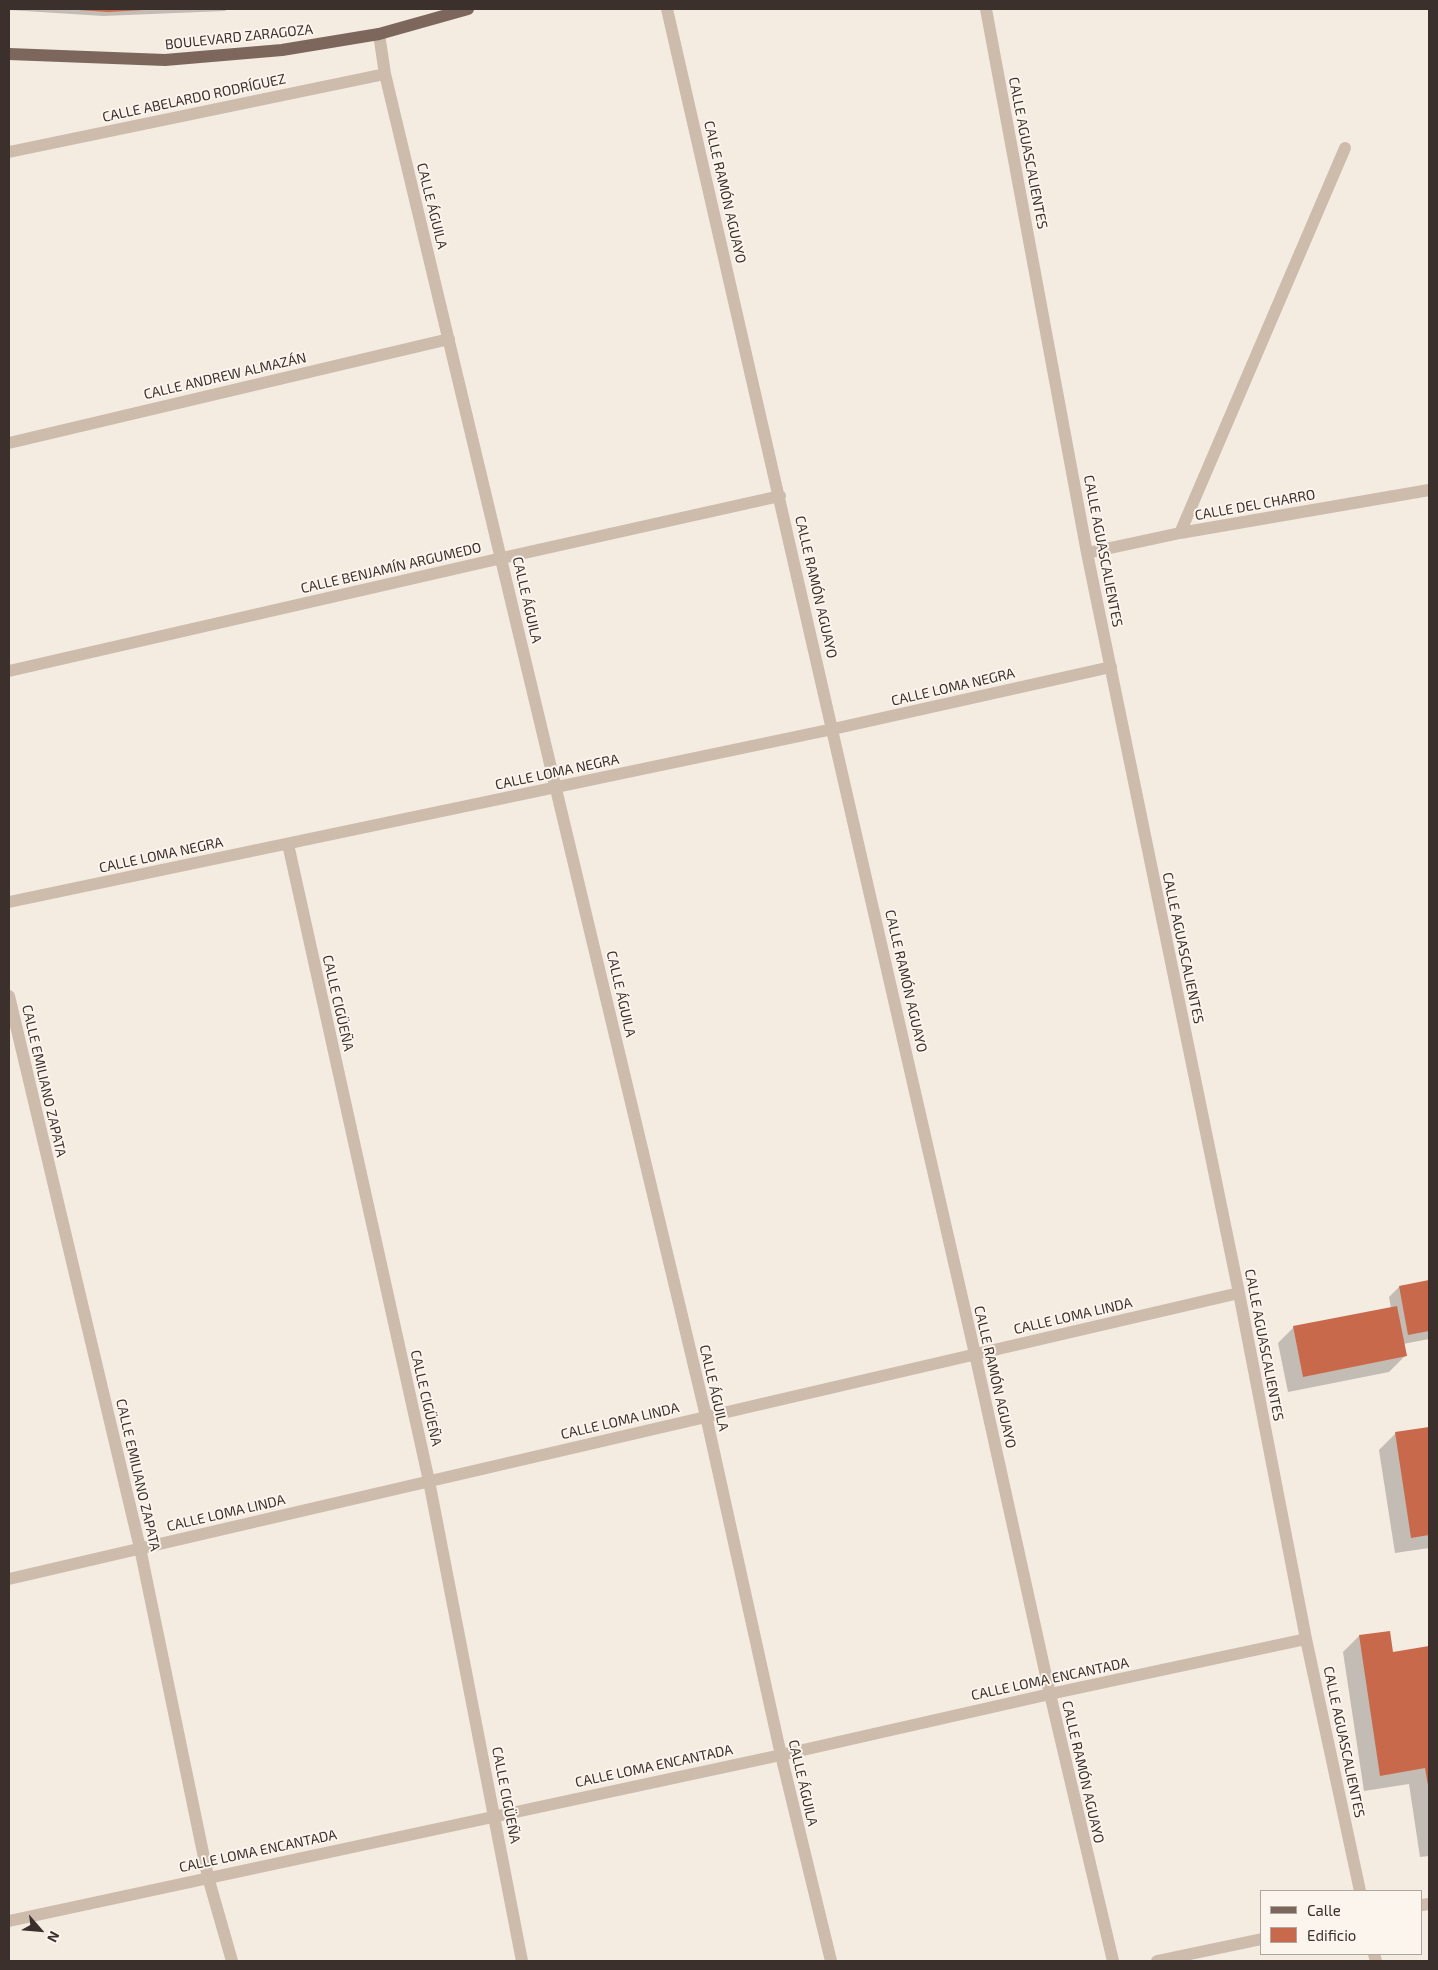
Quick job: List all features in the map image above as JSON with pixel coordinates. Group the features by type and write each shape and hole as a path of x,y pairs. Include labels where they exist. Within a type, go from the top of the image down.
{"main road":[{"name":"BOULEVARD ZARAGOZA","path":"9,54 164,60 282,50 379,34 468,9"}],"street":[{"name":"CALLE RAMÓN AGUAYO","path":"667,9 833,729 1050,1694 1113,1961"},
{"name":"CALLE AGUASCALIENTES","path":"986,9 1110,667 1238,1292 1306,1639 1360,1890"},
{"name":"CALLE ÁGUILA","path":"379,34 385,74 706,1416 781,1754 831,1961"},
{"name":"CALLE ABELARDO RODRÍGUEZ","path":"9,152 385,74"},
{"path":"1180,534 1345,148"},
{"name":"CALLE ANDREW ALMAZÁN","path":"9,443 449,339"},
{"name":"CALLE DEL CHARRO","path":"1088,553 1180,534 1429,490"},
{"name":"CALLE BENJAMÍN ARGUMEDO","path":"9,671 780,496"},
{"name":"CALLE LOMA NEGRA","path":"9,902 833,729 1110,667"},
{"name":"CALLE CIGÜEÑA","path":"288,844 429,1481 522,1961"},
{"name":"CALLE EMILIANO ZAPATA","path":"9,996 140,1548 208,1877 232,1961"},
{"name":"CALLE LOMA LINDA","path":"9,1579 1238,1292"},
{"name":"CALLE LOMA ENCANTADA","path":"9,1921 1306,1639"},
{"path":"1157,1961 1260,1939"}],"building":[{"path":"78,9 144,9 144,10 108,12"},
{"path":"1429,1280 1429,1331 1408,1335 1399,1286"},
{"path":"1397,1306 1407,1356 1303,1377 1293,1326"},
{"path":"1429,1427 1429,1535 1411,1538 1395,1432"},
{"path":"1390,1631 1393,1652 1429,1646 1429,1791 1425,1768 1380,1776 1359,1635"}]}
